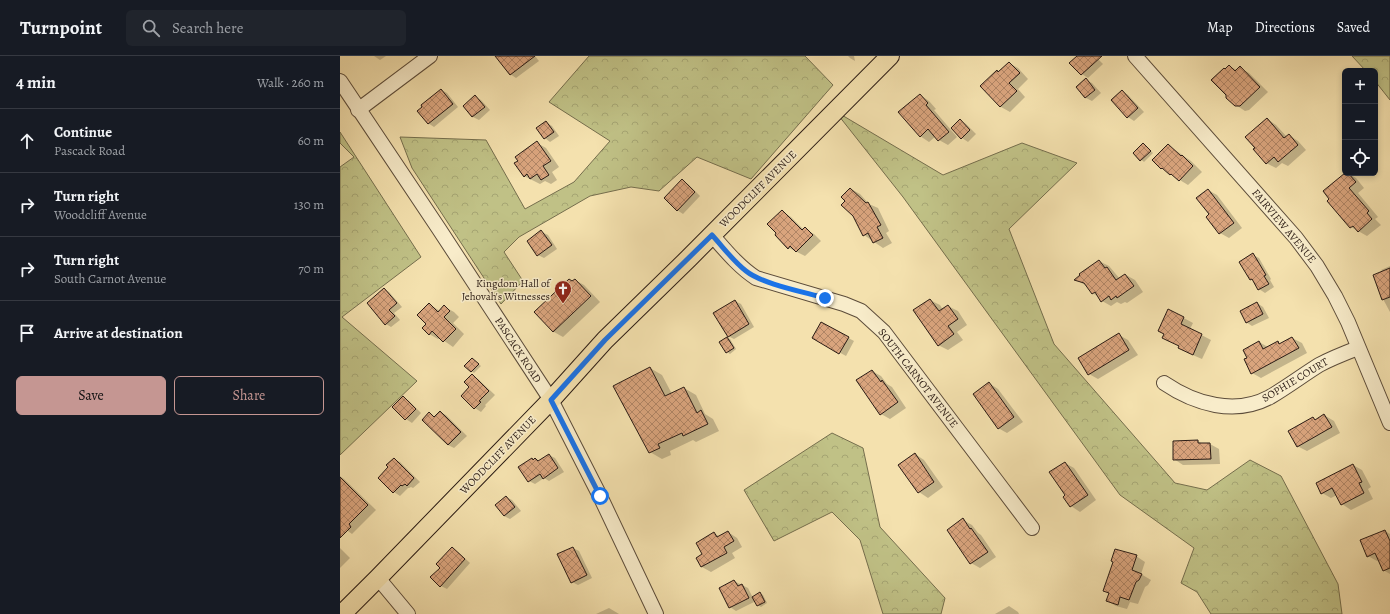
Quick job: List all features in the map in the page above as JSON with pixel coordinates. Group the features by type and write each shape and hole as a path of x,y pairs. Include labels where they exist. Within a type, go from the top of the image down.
{"main road":[{"name":"WOODCLIFF AVENUE","path":"342,614 551,400 605,340 890,56"}],"street":[{"path":"358,110 430,56"},
{"name":"FAIRVIEW AVENUE","path":"1135,56 1296,238 1317,266 1335,296 1390,423"},
{"name":"PASCACK ROAD","path":"340,81 551,400 600,496 656,614"},
{"name":"SOUTH CARNOT AVENUE","path":"712,235 745,271 756,278 844,304 861,311 884,332 1032,528"},
{"name":"SOPHIE COURT","path":"1164,383 1175,390 1205,403 1221,407 1238,407 1254,404 1269,398 1317,366 1358,348"},
{"path":"378,578 408,614"}],"green space":[{"path":"589,56 805,56 833,85 751,179 697,157 659,191 631,187 590,196 519,237 504,252 523,281 501,304 412,168 400,137 486,140 525,209 574,182 610,141 549,102"},
{"path":"1352,56 1390,56 1390,100 1378,85 1378,68 1363,68"},
{"path":"835,111 943,175 1022,143 1077,163 1009,229 1054,344 1175,483 1207,490 1250,460 1281,476 1338,584 1342,614 1211,614 1197,592 1181,583 1194,548 1120,495 903,197"},
{"path":"340,132 421,257 342,317 417,381 340,455 340,167 354,157 340,143"},
{"path":"832,433 863,448 880,527 945,598 941,614 883,614 860,540 832,512 774,541 744,490"}],"building":[{"path":"495,56 535,56 510,75"},
{"path":"1077,56 1102,56 1081,75 1069,63"},
{"path":"1009,62 1020,73 1009,83 1017,91 1000,107 980,86 997,70 998,72"},
{"path":"1229,65 1235,71 1240,66 1260,87 1240,106 1235,106 1226,98 1226,95 1211,80"},
{"path":"1086,78 1095,90 1085,98 1076,87"},
{"path":"441,89 453,104 428,124 417,111 422,107 421,105"},
{"path":"1122,90 1138,108 1127,118 1111,100"},
{"path":"920,94 928,103 926,105 949,132 938,141 928,129 920,137 898,112"},
{"path":"475,95 485,107 472,117 463,106"},
{"path":"1267,118 1284,138 1289,134 1298,145 1278,162 1274,157 1266,164 1245,137"},
{"path":"960,119 970,130 961,139 951,128"},
{"path":"546,121 554,132 544,139 536,128"},
{"path":"537,141 551,161 543,166 549,175 541,180 537,174 530,179 527,174 524,177 514,163 518,161 515,157"},
{"path":"1143,143 1151,151 1140,161 1133,153"},
{"path":"1168,144 1193,166 1179,181 1162,168 1161,169 1152,160"},
{"path":"1342,175 1351,176 1356,182 1349,188 1369,211 1367,213 1372,219 1358,232 1353,226 1350,228 1327,201 1329,199 1323,191"},
{"path":"682,179 695,192 677,211 664,198"},
{"path":"850,188 866,203 868,202 881,225 877,227 883,238 873,243 868,233 863,236 853,216 841,205 845,201 841,197"},
{"path":"1208,189 1234,223 1219,234 1206,217 1209,214 1196,198"},
{"path":"782,210 802,230 805,227 813,235 796,252 790,246 788,249 767,224"},
{"path":"541,230 552,245 537,256 527,241"},
{"path":"1253,253 1266,275 1264,276 1269,284 1258,290 1252,279 1250,280 1239,262"},
{"path":"1099,260 1105,268 1107,267 1116,280 1125,274 1134,286 1117,298 1116,296 1111,300 1109,296 1101,302 1095,292 1092,294 1084,283 1074,280 1080,275 1079,274"},
{"path":"1390,268 1390,297 1382,300 1373,275"},
{"name":"Kingdom Hall of Jehovah's Witnesses","path":"569,279 572,281 575,279 591,296 553,332 534,312"},
{"path":"384,288 397,303 389,310 395,316 385,325 367,303"},
{"path":"930,299 939,311 948,305 958,319 948,326 954,334 938,346 913,310"},
{"path":"735,300 749,324 728,337 713,313"},
{"path":"1257,302 1263,314 1246,323 1240,311"},
{"path":"429,303 438,312 444,305 450,311 444,317 456,329 443,342 432,331 429,335 422,328 426,324 417,315"},
{"path":"1168,309 1184,317 1181,324 1202,334 1193,355 1162,338 1164,334 1158,331"},
{"path":"821,322 849,337 839,354 812,338"},
{"path":"1119,333 1129,350 1088,375 1078,358"},
{"path":"727,337 734,348 726,353 719,342"},
{"path":"1292,337 1299,348 1251,374 1244,359 1247,358 1243,350 1259,341 1263,349 1278,341 1279,344"},
{"path":"472,358 479,364 471,372 464,366"},
{"path":"650,367 665,396 684,387 697,413 701,410 708,424 683,436 682,433 658,444 660,448 649,453 613,386"},
{"path":"872,370 881,382 882,380 898,402 880,415 856,380"},
{"path":"472,374 489,391 479,401 481,402 474,409 461,396 469,387 464,382"},
{"path":"989,382 1014,417 998,429 973,394"},
{"path":"403,396 416,409 405,420 392,407"},
{"path":"440,411 461,432 448,445 422,420 429,412 434,417"},
{"path":"1324,414 1332,427 1297,447 1288,431 1313,417 1315,420"},
{"path":"1198,440 1198,443 1210,443 1211,459 1173,460 1173,441"},
{"path":"915,453 934,482 918,493 898,465"},
{"path":"549,454 558,468 543,479 540,474 528,482 518,467 532,458 533,460 535,458 538,461"},
{"path":"394,458 414,478 407,486 405,484 402,486 401,485 393,493 378,478 388,467 386,465"},
{"path":"1065,462 1088,495 1070,507 1063,497 1065,495 1049,472"},
{"path":"1353,464 1362,482 1359,483 1364,493 1341,505 1332,488 1321,494 1316,483"},
{"path":"340,477 368,505 349,524 351,527 340,538"},
{"path":"506,496 515,507 504,516 495,505"},
{"path":"963,518 988,552 970,564 947,530"},
{"path":"1385,530 1390,541 1390,568 1383,571 1375,553 1367,557 1360,540"},
{"path":"728,531 734,541 724,547 727,553 701,567 696,558 702,554 696,543 714,532 717,537"},
{"path":"452,547 465,559 440,587 430,577 440,568 436,564"},
{"path":"573,547 587,575 571,583 557,554"},
{"path":"1115,549 1137,555 1132,570 1142,574 1136,582 1129,600 1120,597 1118,605 1106,601 1109,593 1103,591 1113,562 1111,561"},
{"path":"734,580 738,586 742,584 749,598 729,608 719,588"},
{"path":"760,592 765,602 757,606 752,597"}],"place":[{"name":"Kingdom Hall of Jehovah's Witnesses","path":"563,304"}],"route":[{"path":"600,496 551,400 605,340 712,235 745,271 756,278 825,298"}]}
